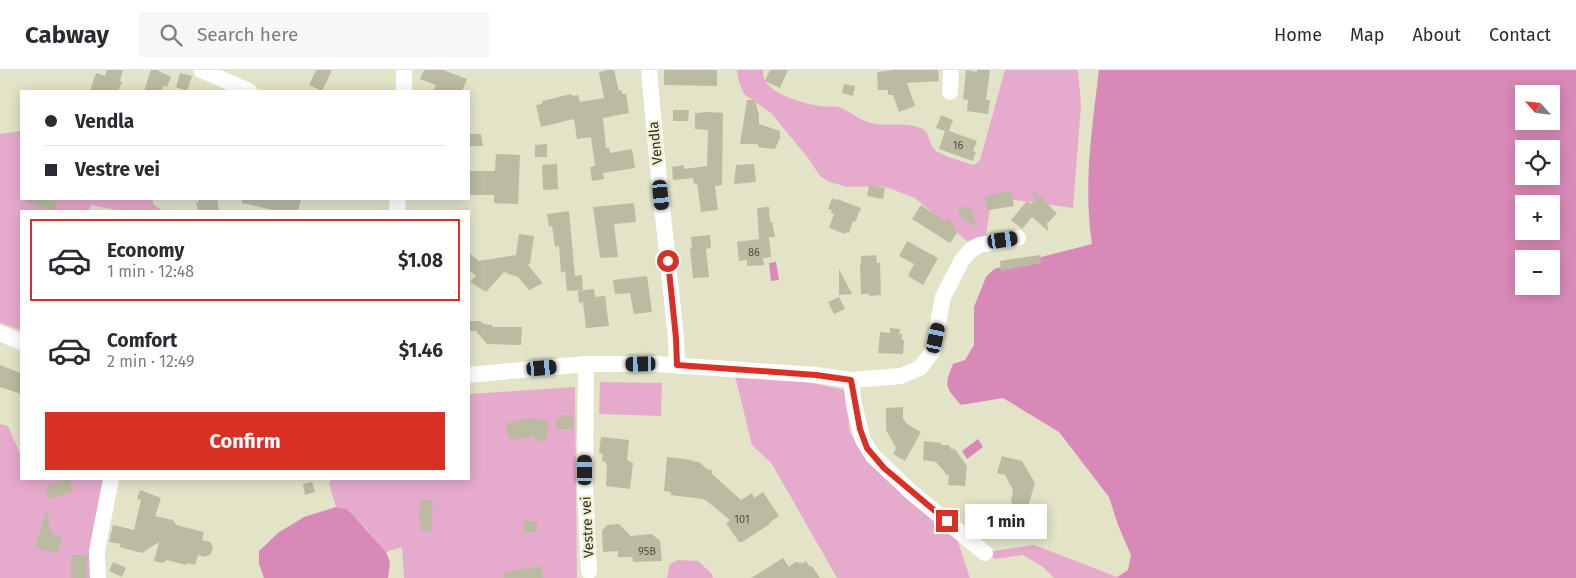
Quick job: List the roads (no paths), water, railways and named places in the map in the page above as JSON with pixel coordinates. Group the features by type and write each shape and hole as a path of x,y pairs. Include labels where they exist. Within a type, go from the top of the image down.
{"street":[{"path":"201,70 247,90"},
{"path":"404,70 404,90"},
{"name":"Vendla","path":"649,70 676,338 677,365"},
{"path":"950,92 951,70"},
{"path":"470,375 586,364 677,365 816,375 851,380 901,376 920,368 933,352 943,298 962,260 971,250 980,245 1018,238"},
{"path":"0,332 20,342"},
{"name":"Vestre vei","path":"586,364 584,486 589,571"},
{"path":"851,380 854,404 862,435 867,448 873,456 911,492 985,553"},
{"path":"98,578 97,551 111,480"}]}
